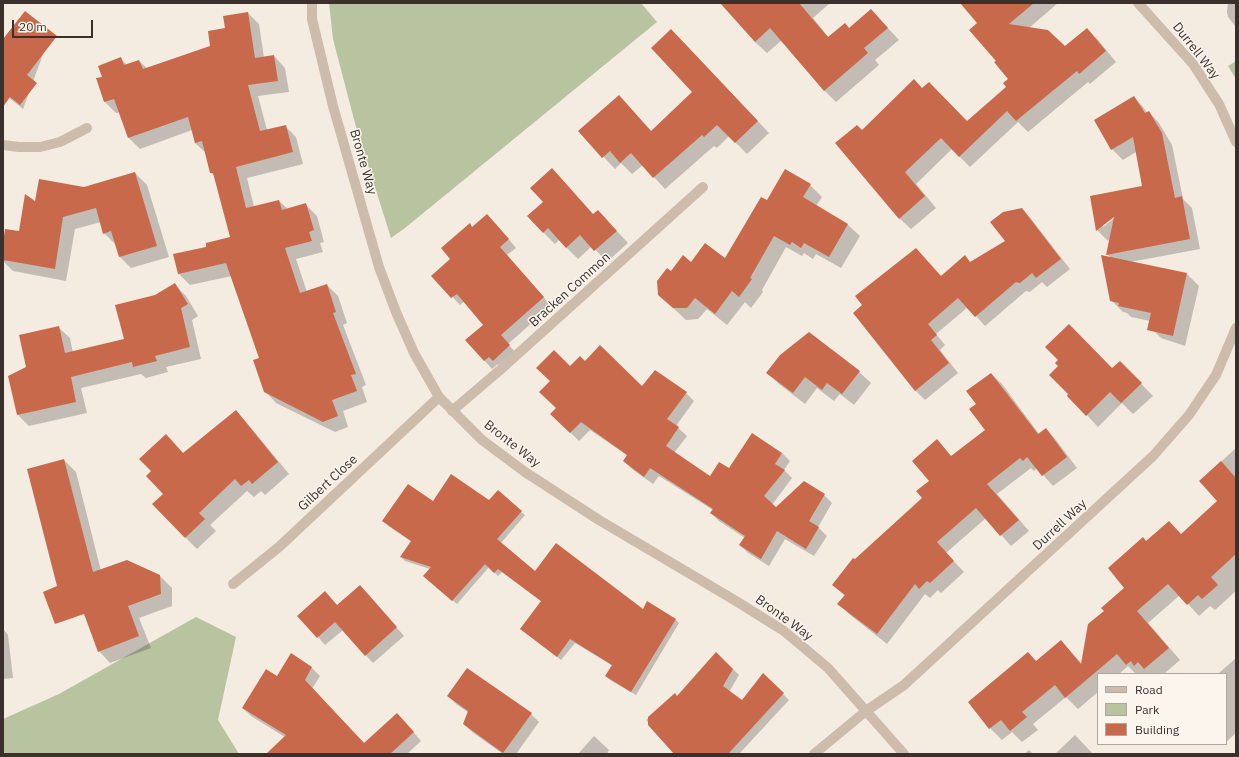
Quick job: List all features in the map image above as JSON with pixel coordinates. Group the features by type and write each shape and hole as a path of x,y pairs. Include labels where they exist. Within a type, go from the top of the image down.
{"street":[{"name":"Bronte Way","path":"312,3 312,19 333,106 379,267 396,312 414,353 439,397 482,440 525,472 600,520 784,631 828,668 904,754"},
{"name":"Durrell Way","path":"1138,3 1193,64 1219,104 1236,142"},
{"path":"3,145 19,147 40,146 60,142 87,128"},
{"name":"Bracken Common","path":"452,410 500,370 703,187"},
{"name":"Durrell Way","path":"814,754 866,711 904,685 1153,456 1189,415 1216,375 1236,328"},
{"name":"Gilbert Close","path":"233,584 278,547 439,397"}],"green space":[{"path":"329,3 641,3 657,22 391,238 356,127 333,39"},
{"path":"1236,61 1236,79 1228,66"},
{"path":"196,617 236,637 218,720 239,754 3,754 3,719 59,694"}],"building":[{"path":"720,3 799,3 828,37 845,23 849,28 871,9 888,28 864,48 868,53 824,91 770,28 755,42"},
{"path":"960,3 1034,3 1009,24 1048,30 1065,46 1087,28 1106,51 1079,74 1077,71 1016,121 1007,111 959,157 941,138 905,172 925,196 899,219 835,143 857,125 862,130 914,79 922,88 929,82 967,121 1006,87 1003,83 1008,79 994,62 996,61 969,30 977,23"},
{"path":"25,11 57,36 27,75 37,83 20,105 10,97 3,107 3,39"},
{"path":"248,12 255,58 274,55 278,81 248,85 260,131 286,125 293,152 236,167 246,208 279,200 282,210 306,203 314,230 309,232 312,241 285,248 300,293 327,284 336,312 333,313 356,374 351,375 357,391 332,400 338,416 323,422 264,392 253,360 259,358 226,263 178,274 173,254 206,247 206,243 230,237 213,173 210,173 202,141 195,143 188,117 128,138 114,99 104,102 96,78 102,77 98,66 121,57 124,65 139,60 143,69 210,46 208,31 225,28 223,16"},
{"path":"671,29 758,121 735,143 717,125 704,137 702,135 653,178 631,153 620,163 610,151 602,158 578,131 619,95 651,131 692,92 651,48"},
{"path":"1134,96 1145,113 1149,111 1162,133 1175,198 1182,196 1190,239 1106,255 1114,217 1096,231 1090,196 1142,186 1133,137 1111,150 1094,120"},
{"path":"552,168 593,214 598,210 617,231 594,251 580,235 566,248 548,228 543,233 527,216 543,202 530,188"},
{"path":"785,169 811,184 803,197 848,224 829,257 804,243 801,248 792,242 790,245 774,236 750,278 752,279 739,297 732,291 715,314 695,298 687,308 673,308 658,295 657,281 667,268 671,271 683,255 691,262 705,243 725,258 761,197 767,200"},
{"path":"135,172 157,246 119,257 111,231 103,234 96,208 63,217 55,269 3,260 5,229 19,231 25,194 35,201 39,179 84,187"},
{"path":"1022,208 1061,259 1036,278 1032,273 1020,283 1016,282 975,317 958,298 928,324 937,335 931,340 949,363 915,391 853,313 862,305 855,296 916,248 941,276 965,255 970,262 1005,241 990,222 1003,212"},
{"path":"487,214 509,239 500,247 544,297 501,335 510,345 493,361 489,357 484,361 465,340 483,325 457,294 451,298 431,276 450,259 441,248 470,223 472,227"},
{"path":"1101,255 1187,273 1173,336 1147,330 1151,313 1118,306 1119,303 1110,301"},
{"path":"175,283 188,304 181,308 190,347 155,356 157,361 133,367 132,362 71,377 76,402 17,415 8,376 26,367 19,335 59,326 65,353 124,339 115,305 155,295"},
{"path":"1069,324 1112,368 1120,361 1142,383 1121,403 1110,392 1086,416 1067,396 1068,394 1049,375 1058,366 1055,363 1058,360 1045,347"},
{"path":"809,332 860,371 842,394 827,383 822,390 805,377 793,393 766,373 780,355"},
{"path":"600,345 642,386 655,370 687,392 667,419 679,427 666,446 710,476 719,462 729,468 752,433 782,453 775,464 785,470 764,496 776,507 804,481 825,494 809,521 819,527 806,549 777,531 761,559 739,545 745,536 710,513 713,509 650,468 644,477 623,461 627,455 581,422 570,433 550,414 556,408 539,392 550,381 536,368 554,350 570,366 580,356 585,361"},
{"path":"991,373 1038,434 1046,428 1067,457 1042,476 1027,457 1023,461 1020,458 987,484 1019,520 1000,536 976,508 937,542 954,561 930,583 927,581 919,589 915,584 877,634 837,604 845,595 832,585 853,558 855,559 922,498 916,491 929,481 912,461 937,439 951,456 985,430 969,409 976,404 966,391"},
{"path":"236,410 278,462 252,484 249,480 241,486 235,479 199,513 205,519 185,538 152,504 163,494 146,476 151,471 139,459 166,434 183,453"},
{"path":"64,459 93,572 127,560 160,575 161,594 128,606 139,636 98,652 84,614 55,624 43,592 57,586 27,469"},
{"path":"1221,461 1236,478 1236,554 1211,577 1218,585 1202,599 1198,595 1187,605 1168,584 1137,611 1169,648 1144,669 1138,662 1134,666 1131,661 1126,665 1117,654 1065,698 1055,685 1022,712 1027,717 1010,731 1001,720 989,729 968,702 1028,652 1036,661 1061,640 1081,664 1088,624 1104,611 1101,608 1124,588 1108,568 1143,537 1146,541 1169,521 1181,534 1217,501 1199,481"},
{"path":"451,474 489,500 498,490 522,511 497,539 535,571 556,543 643,609 647,601 676,619 631,692 605,676 612,665 570,639 557,657 520,629 541,601 498,569 494,573 485,564 452,601 423,576 431,567 400,557 411,541 382,521 408,484 433,501"},
{"path":"360,585 397,627 365,656 335,622 317,638 297,616 325,591 337,605"},
{"path":"716,652 733,669 723,686 742,700 763,673 784,693 728,754 674,754 648,725 648,717 675,693 677,696"},
{"path":"291,653 312,667 305,680 364,743 397,713 414,732 390,754 266,754 286,735 242,708 266,669 277,676"},
{"path":"467,668 532,713 503,753 463,724 468,711 447,696"}]}
